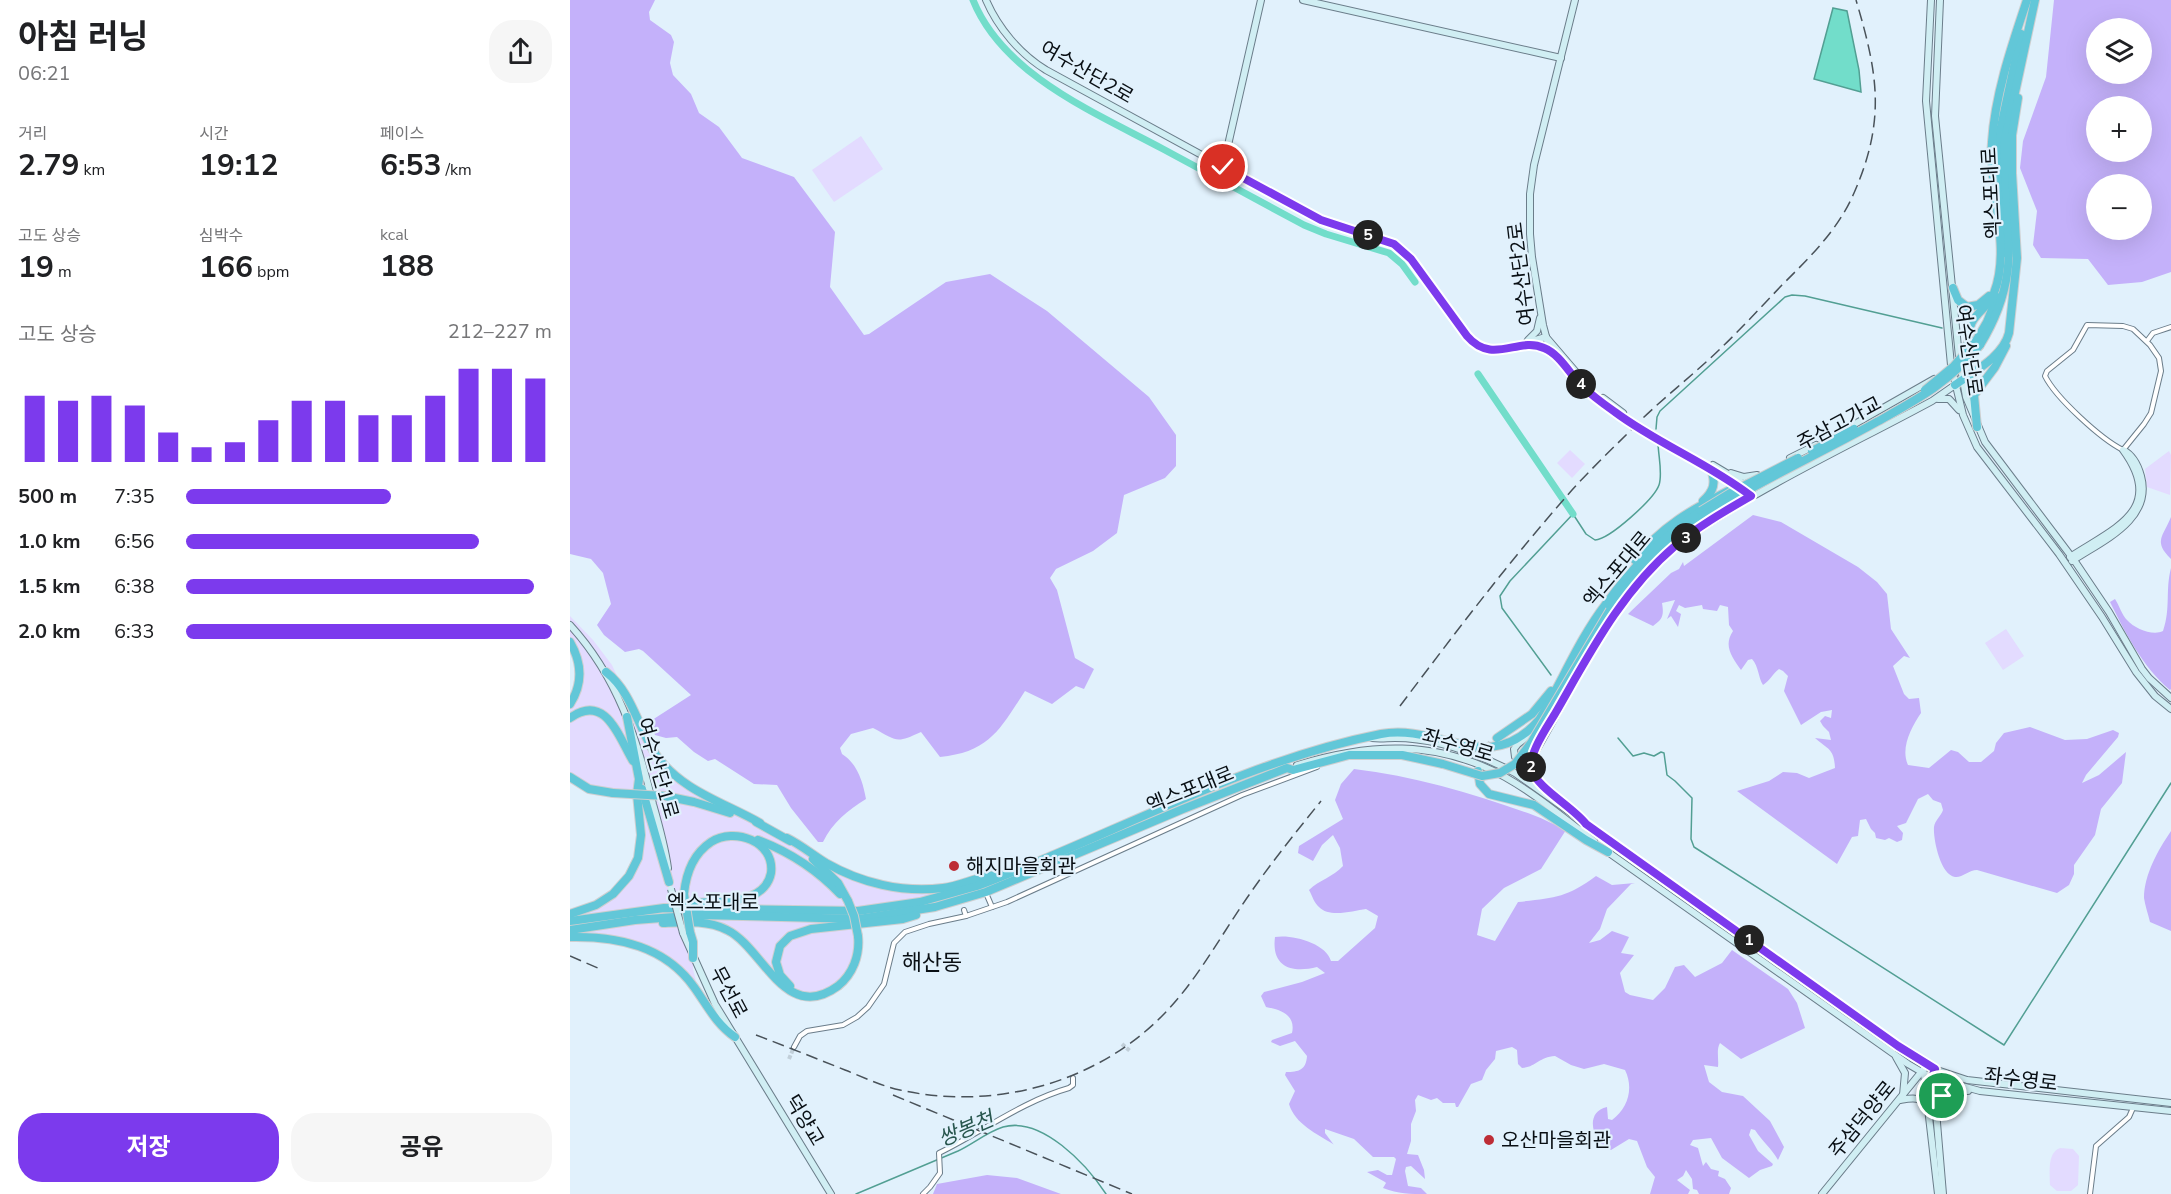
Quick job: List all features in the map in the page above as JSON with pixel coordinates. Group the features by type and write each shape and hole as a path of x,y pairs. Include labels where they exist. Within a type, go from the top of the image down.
{"highway":[{"path":"1959,357 1969,344 1971,325 1992,298 1998,279 2001,253 1991,146 1993,126 1996,106 2028,0"},
{"name":"엑스포대로","path":"1978,343 1995,304 2004,271 2005,237 1999,136 2028,0"},
{"name":"엑스포대로","path":"1978,343 1990,329 2000,307 2009,274 2010,235 2005,139 2035,0"},
{"path":"1977,427 1974,395 2000,360 2007,341 2017,277 2018,242 2012,173 2012,135 2021,64"},
{"path":"1953,288 1961,304 1973,307 1987,298 1998,279"},
{"path":"1958,383 1992,358 2007,341"},
{"name":"주삼고가교","path":"1701,511 1732,492 1923,391 1978,343"},
{"path":"1701,511 1713,489 1712,467"},
{"path":"1701,511 1739,485"},
{"name":"엑스포대로","path":"570,930 611,923 701,915 860,919 935,907 986,892 1183,809 1294,770 1349,755 1402,754 1482,776 1500,773 1515,765 1531,743 1608,607 1660,550 1701,511"},
{"name":"엑스포대로","path":"570,921 664,908 817,912 866,910 949,895 1006,875 1245,775 1340,743 1384,734 1411,733 1475,748 1494,747 1516,738 1539,720 1560,685 1566,670 1642,559 1680,525 1701,511"},
{"path":"570,642 578,660 580,674 578,689 570,704"},
{"path":"1497,738 1536,711 1566,670"},
{"path":"606,672 622,687 652,749 674,776 697,792 760,823 848,874 866,881 898,888 944,888 990,876 1006,875"},
{"path":"570,718 579,712 586,711 605,716 615,726 636,766"},
{"path":"627,717 639,779 670,886"},
{"path":"1478,771 1480,784 1489,794 1538,806 1586,840 1608,852"},
{"path":"570,777 589,789 665,796 694,802 760,823"},
{"path":"570,914 602,902 620,888 632,871 641,844 641,818 637,794 639,779"},
{"path":"693,958 693,942 686,932 684,894 687,873 696,857 711,842 736,835 752,838 792,856 826,879 848,901"},
{"path":"664,908 698,902 746,898 764,888 771,872 771,863 765,849 751,839 730,836"},
{"path":"611,923 629,925 698,923 723,928 741,939 782,986 803,995 821,994 837,987 849,975 856,960 858,936 854,916 848,901 832,877 787,838"},
{"path":"821,994 794,988 781,978 776,966 776,957 780,946 787,938 811,929 903,919 935,907"},
{"path":"570,937 626,942 658,954 684,974 716,1019 735,1037"}],"street":[{"name":"여수산단2로","path":"986,0 1006,33 1025,55 1039,65 1321,220 1394,244 1411,259 1472,342 1492,350 1546,337 1530,242 1530,194 1534,165 1575,0"},
{"path":"1223,167 1261,0"},
{"path":"1303,0 1561,58"},
{"name":"여수산단로","path":"1931,0 1926,101 1951,365 1985,442 2073,558 2109,612 2142,669 2171,698"},
{"name":"여수산단로","path":"1940,0 1935,116 1953,288 1959,357 1958,383 1963,416 1977,447 2065,563 2136,672 2155,696 2171,709"},
{"path":"1525,343 1536,331 1541,311"},
{"path":"2065,563 2132,519 2143,498 2141,476 2132,457 2113,444 2071,409 2052,387 2045,374 2073,350 2087,325 2127,327 2135,330 2158,356 2161,371 2149,417 2123,450"},
{"path":"2147,341 2153,333 2171,327"},
{"path":"1546,337 1555,355 1580,383 1613,411 1712,467 1740,476 1757,476"},
{"path":"1546,337 1595,392 1625,415 1712,467 1751,496"},
{"path":"1511,347 1538,346 1555,355"},
{"path":"1739,485 1883,410 1941,373 1959,357"},
{"path":"1624,591 1647,567 1675,546 1751,496 1932,401 1958,383"},
{"path":"1932,401 1950,399 1963,416"},
{"path":"1739,485 1758,493"},
{"path":"1586,824 1578,814 1538,782 1531,768 1532,758 1609,621 1636,586 1675,546"},
{"name":"여수산단1로","path":"570,625 606,672 635,736 665,851 670,886 686,932"},
{"path":"1532,758 1522,762 1515,758 1514,749 1535,730 1539,720"},
{"name":"좌수영로","path":"1365,738 1396,738 1431,742 1485,759 1528,781 1935,1069 1957,1077 1989,1084 2171,1103"},
{"name":"좌수영로","path":"1294,770 1326,756 1357,750 1405,748 1445,754 1484,766 1534,795 1608,852 1922,1073 1932,1078 1980,1091 2171,1111"},
{"path":"794,1047 800,1036 807,1031 843,1025 868,1007 884,984 893,945 903,934 929,924 966,916 1013,899 1294,770 1326,765"},
{"path":"986,892 992,907"},
{"path":"1012,894 1013,899"},
{"path":"964,910 966,916"},
{"name":"무선로","path":"693,958 712,999 751,1064"},
{"path":"1894,1054 1905,1073 1901,1098 1920,1100 1930,1115"},
{"name":"덕양교","path":"751,1064 831,1194"},
{"path":"1927,1065 1922,1073 1930,1115 1938,1194"},
{"path":"1935,1069 1932,1078 1943,1194"},
{"name":"주삼덕양로","path":"1822,1194 1922,1073"},
{"path":"923,1194 939,1175 939,1154 1036,1099 1069,1088 1073,1085 1074,1078"},
{"path":"1934,1108 1940,1097 1948,1093 1980,1091"},
{"path":"2090,1194 2096,1146 2129,1117 2133,1108"}],"shaded area":[{"path":"570,0 655,0 649,12 650,20 671,35 674,42 670,63 673,75 691,94 699,113 719,127 742,158 794,177 835,232 830,287 864,335 869,334 946,282 990,274 1047,311 1149,397 1176,435 1176,466 1165,478 1124,495 1117,533 1093,551 1056,569 1050,578 1057,590 1075,658 1094,669 1084,689 1076,686 1052,704 1025,691 992,736 971,750 957,754 940,757 921,732 901,739 892,738 873,728 851,734 840,748 842,754 848,758 859,774 866,799 841,818 823,842 818,842 791,808 777,785 754,784 715,759 708,761 677,737 666,738 655,735 649,722 691,695 643,651 639,649 625,652 604,635 597,625 611,604 603,573 591,559 570,554"},
{"path":"2054,0 2171,0 2171,272 2142,282 2108,285 2088,259 2041,258 2033,245 2037,211 2020,168 2023,141 2046,77"},
{"path":"1833,8 1847,11 1861,92 1814,79"},
{"path":"861,136 883,169 834,202 812,170"},
{"path":"1570,450 1585,464 1572,478 1557,463"},
{"path":"2169,451 2171,455 2170,495 2147,487 2145,469"},
{"path":"1753,515 1781,522 1858,567 1877,582 1887,594 1891,629 1910,658 1904,656 1893,666 1904,694 1909,699 1919,698 1921,713 1906,745 1908,765 1929,768 1951,750 1958,752 1969,762 1981,762 1994,751 1996,743 2004,733 2030,727 2065,740 2087,739 2113,730 2119,733 2082,783 2099,775 2126,752 2122,783 2101,809 2095,835 2074,865 2074,874 2069,885 2057,893 1977,870 1958,877 1950,875 1938,855 1934,832 1943,810 1941,803 1933,800 1928,794 1918,799 1906,823 1897,826 1903,833 1902,840 1897,842 1889,838 1885,840 1876,838 1866,819 1860,820 1858,836 1852,837 1837,864 1737,791 1769,781 1783,772 1797,773 1809,778 1835,768 1832,753 1815,738 1831,740 1829,732 1820,721 1825,716 1831,718 1832,710 1821,712 1801,725 1784,691 1788,676 1783,671 1779,669 1763,685 1752,659 1748,660 1741,670 1729,647 1733,631 1729,625 1728,607 1720,605 1717,611 1703,609 1702,605 1685,608 1679,605 1676,611 1681,614 1678,627 1671,616 1667,619 1675,600 1662,603 1662,616 1653,626 1628,614 1671,573 1679,569 1683,562 1684,566"},
{"path":"2171,517 2171,559 2162,548 2161,539"},
{"path":"2171,568 2170,690 2143,660 2110,602 2115,599 2125,618 2144,631 2163,631 2167,615"},
{"path":"570,616 593,640 612,665 637,719 669,771 818,857 878,884 944,888 948,904 903,919 856,925 858,936 849,975 821,994 798,994 728,930 680,923 693,958 697,985 644,947 570,937 570,914 609,897 638,858 637,794 594,790 570,777 570,704 580,677 570,642"},
{"path":"2006,629 2024,656 2003,670 1985,643"},
{"path":"1354,769 1399,776 1467,793 1533,815 1566,830 1541,869 1504,888 1482,909 1477,935 1495,941 1518,902 1568,893 1596,876 1612,885 1635,883 1631,884 1607,909 1600,929 1589,943 1600,940 1612,931 1629,937 1621,953 1634,955 1620,973 1625,992 1630,995 1653,1000 1665,988 1675,967 1684,965 1695,977 1722,963 1732,950 1788,989 1797,1003 1805,1028 1741,1059 1720,1043 1718,1067 1704,1065 1709,1082 1722,1092 1743,1096 1770,1121 1784,1147 1778,1160 1755,1130 1751,1129 1749,1135 1758,1151 1773,1164 1749,1178 1722,1158 1711,1138 1693,1140 1690,1145 1698,1148 1703,1166 1706,1162 1711,1169 1719,1171 1718,1176 1725,1179 1731,1188 1729,1194 1699,1194 1693,1189 1692,1179 1686,1170 1677,1180 1690,1190 1688,1194 1650,1194 1655,1177 1647,1167 1637,1141 1629,1139 1611,1150 1599,1141 1593,1128 1595,1115 1600,1110 1607,1107 1608,1119 1612,1120 1626,1104 1629,1084 1625,1070 1604,1064 1584,1069 1555,1056 1522,1068 1518,1064 1517,1050 1512,1047 1496,1051 1495,1059 1486,1070 1482,1080 1471,1084 1458,1107 1455,1103 1443,1103 1437,1098 1431,1100 1418,1095 1415,1100 1416,1111 1411,1124 1411,1141 1407,1154 1418,1155 1425,1179 1411,1166 1406,1167 1405,1171 1408,1186 1421,1188 1427,1194 1404,1193 1383,1188 1386,1183 1367,1172 1378,1170 1392,1175 1396,1159 1394,1157 1373,1157 1354,1139 1325,1129 1325,1133 1334,1145 1301,1123 1289,1104 1295,1091 1285,1075 1286,1072 1301,1069 1307,1056 1295,1041 1280,1046 1271,1042 1292,1033 1292,1022 1286,1014 1266,1007 1261,996 1264,992 1325,973 1317,967 1292,968 1280,962 1276,956 1275,937 1282,936 1308,941 1323,949 1331,961 1338,961 1375,928 1378,916 1366,909 1341,913 1323,910 1314,901 1309,890 1343,866 1340,848 1333,835 1322,845 1313,861 1298,853 1299,846 1343,819 1335,800 1341,784"},
{"path":"2171,831 2171,931 2150,922 2144,898 2149,872"},
{"path":"2060,1148 2073,1149 2079,1156 2078,1185 2071,1191 2057,1191 2050,1185 2051,1158"},
{"path":"987,1175 1017,1178 1061,1194 933,1194 937,1184"}],"waterway":[{"path":"973,0 987,26 1006,50 1054,89 1081,106 1304,225 1389,253 1402,264 1415,282"},
{"path":"1656,429 1660,411 1785,297 1805,296 1942,328"},
{"path":"1478,374 1573,514"},
{"path":"1551,675 1502,608 1500,596 1510,581 1573,514 1586,534 1595,540 1611,533 1641,508 1659,485 1658,442"},
{"path":"1618,738 1633,756 1644,753 1654,756 1661,752 1664,753 1667,775 1692,798 1691,839 1694,847 2004,1045 2171,783"},
{"name":"쌍봉천","path":"856,1194 958,1151 997,1129 1018,1126 1033,1129 1062,1146 1087,1170 1106,1194"}],"tunnel":[{"path":"1478,771 1481,754 1497,738"},
{"path":"1122,1044 1130,1051"},
{"path":"789,1059 794,1047"}],"railway":[{"path":"1400,706 1505,569 1572,490 1642,419 1735,334 1813,253 1840,219 1854,193 1864,167 1874,119 1873,74 1856,0"},
{"path":"756,1035 886,1086 936,1096 971,1097 1007,1093 1042,1086 1076,1074 1108,1058 1137,1038 1164,1014 1198,972 1257,883 1321,801"},
{"path":"570,956 600,969"},
{"path":"893,1095 1132,1194"}],"place":[{"name":"해지마을회관","path":"954,866"},
{"name":"오산마을회관","path":"1489,1140"}],"district":[{"name":"해산동","path":"932,962"}],"route":[{"path":"1223,167 1321,220 1394,244 1411,259 1469,339 1476,345 1492,350 1531,345 1545,348 1555,355 1593,395 1622,418 1711,469 1751,496 1699,528 1675,546 1636,586 1600,634 1533,753 1532,771 1541,784 1578,814 1586,824 1898,1046 1935,1069 1932,1078 1934,1108 1942,1096"}]}
